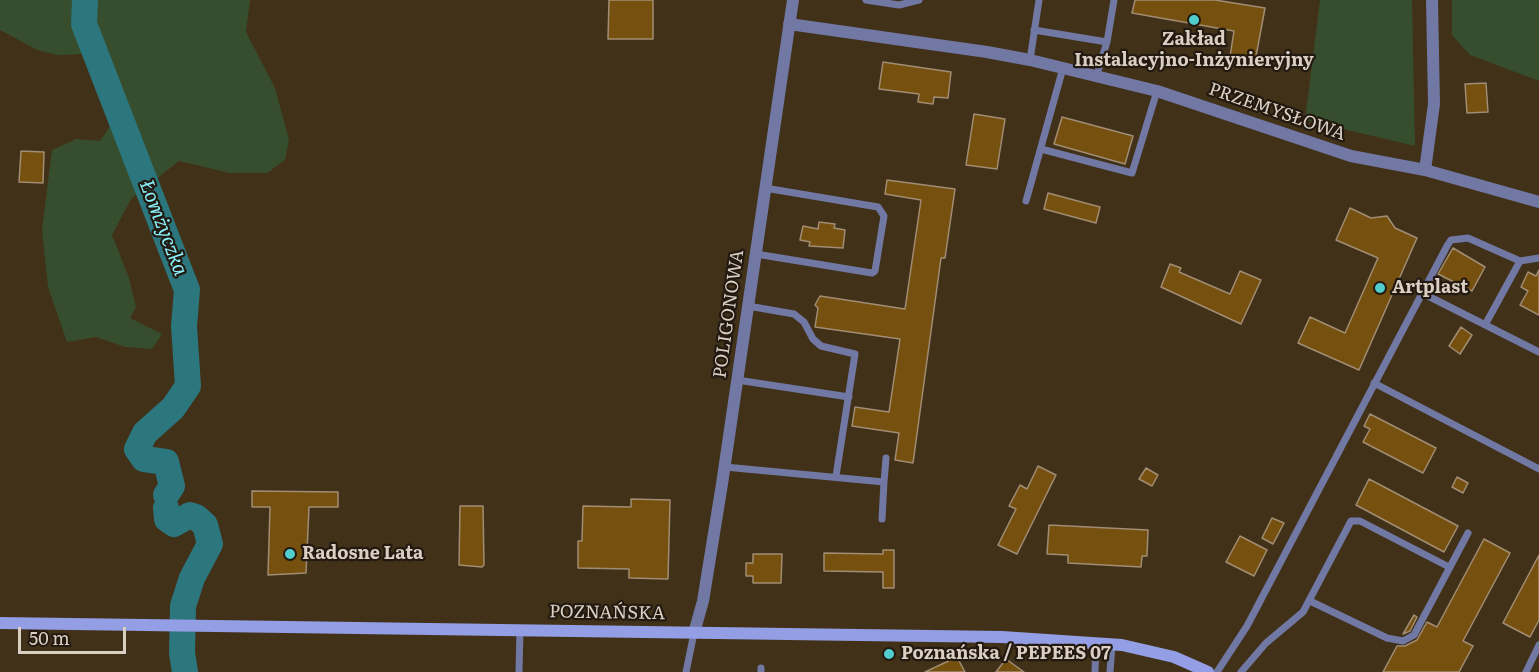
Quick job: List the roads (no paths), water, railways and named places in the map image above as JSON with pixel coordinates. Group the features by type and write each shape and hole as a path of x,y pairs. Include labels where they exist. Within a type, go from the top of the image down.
{"main road":[{"name":"POZNAŃSKA","path":"0,623 876,634 1096,642 1174,657 1208,672"}],"street":[{"name":"POLIGONOWA","path":"694,633 703,601 725,467 793,0"},
{"path":"1425,170 1434,104 1432,0"},
{"name":"PRZEMYSŁOWA","path":"789,24 987,52 1064,68 1157,92 1351,156 1425,170 1539,201"}],"lane":[{"path":"866,0 899,5 919,0"},
{"path":"1030,60 1039,0"},
{"path":"1096,77 1107,42 1114,0"},
{"path":"1034,30 1107,42"},
{"path":"1026,201 1064,68"},
{"path":"1041,149 1132,173 1157,92"},
{"path":"756,254 872,273 875,271 884,216 878,207 765,188"},
{"path":"1217,672 1247,626 1447,246 1460,237 1475,240 1520,261 1539,258"},
{"path":"1485,325 1520,261"},
{"path":"1422,293 1539,352"},
{"path":"748,306 794,314 821,346 855,354 836,476"},
{"path":"737,380 849,396"},
{"path":"1374,383 1539,469"},
{"path":"882,519 886,458"},
{"path":"725,467 885,482"},
{"path":"1240,672 1266,643 1303,612 1348,523 1355,520 1449,567"},
{"path":"1310,601 1387,638 1403,641 1414,635 1468,533"},
{"path":"519,672 520,630"},
{"path":"686,672 694,633"},
{"path":"1095,672 1096,642"},
{"path":"1110,672 1112,644"},
{"path":"1526,672 1539,645"}],"waterway":[{"name":"Łomżyczka","path":"85,0 84,24 187,290 184,326 188,386 173,408 145,433 137,449 144,459 166,462 172,486 166,495"},
{"name":"Łomżyczka","path":"166,508 167,519 174,524 190,515 196,517 205,525 210,544 192,578 183,606 182,653 185,672"}],"place":[{"name":"Zakład Instalacyjno-Inżynieryjny","path":"1194,20"},
{"name":"Artplast","path":"1380,288"},
{"name":"Radosne Lata","path":"290,554"},
{"name":"Poznańska / PEPEES 07","path":"889,654"}]}
